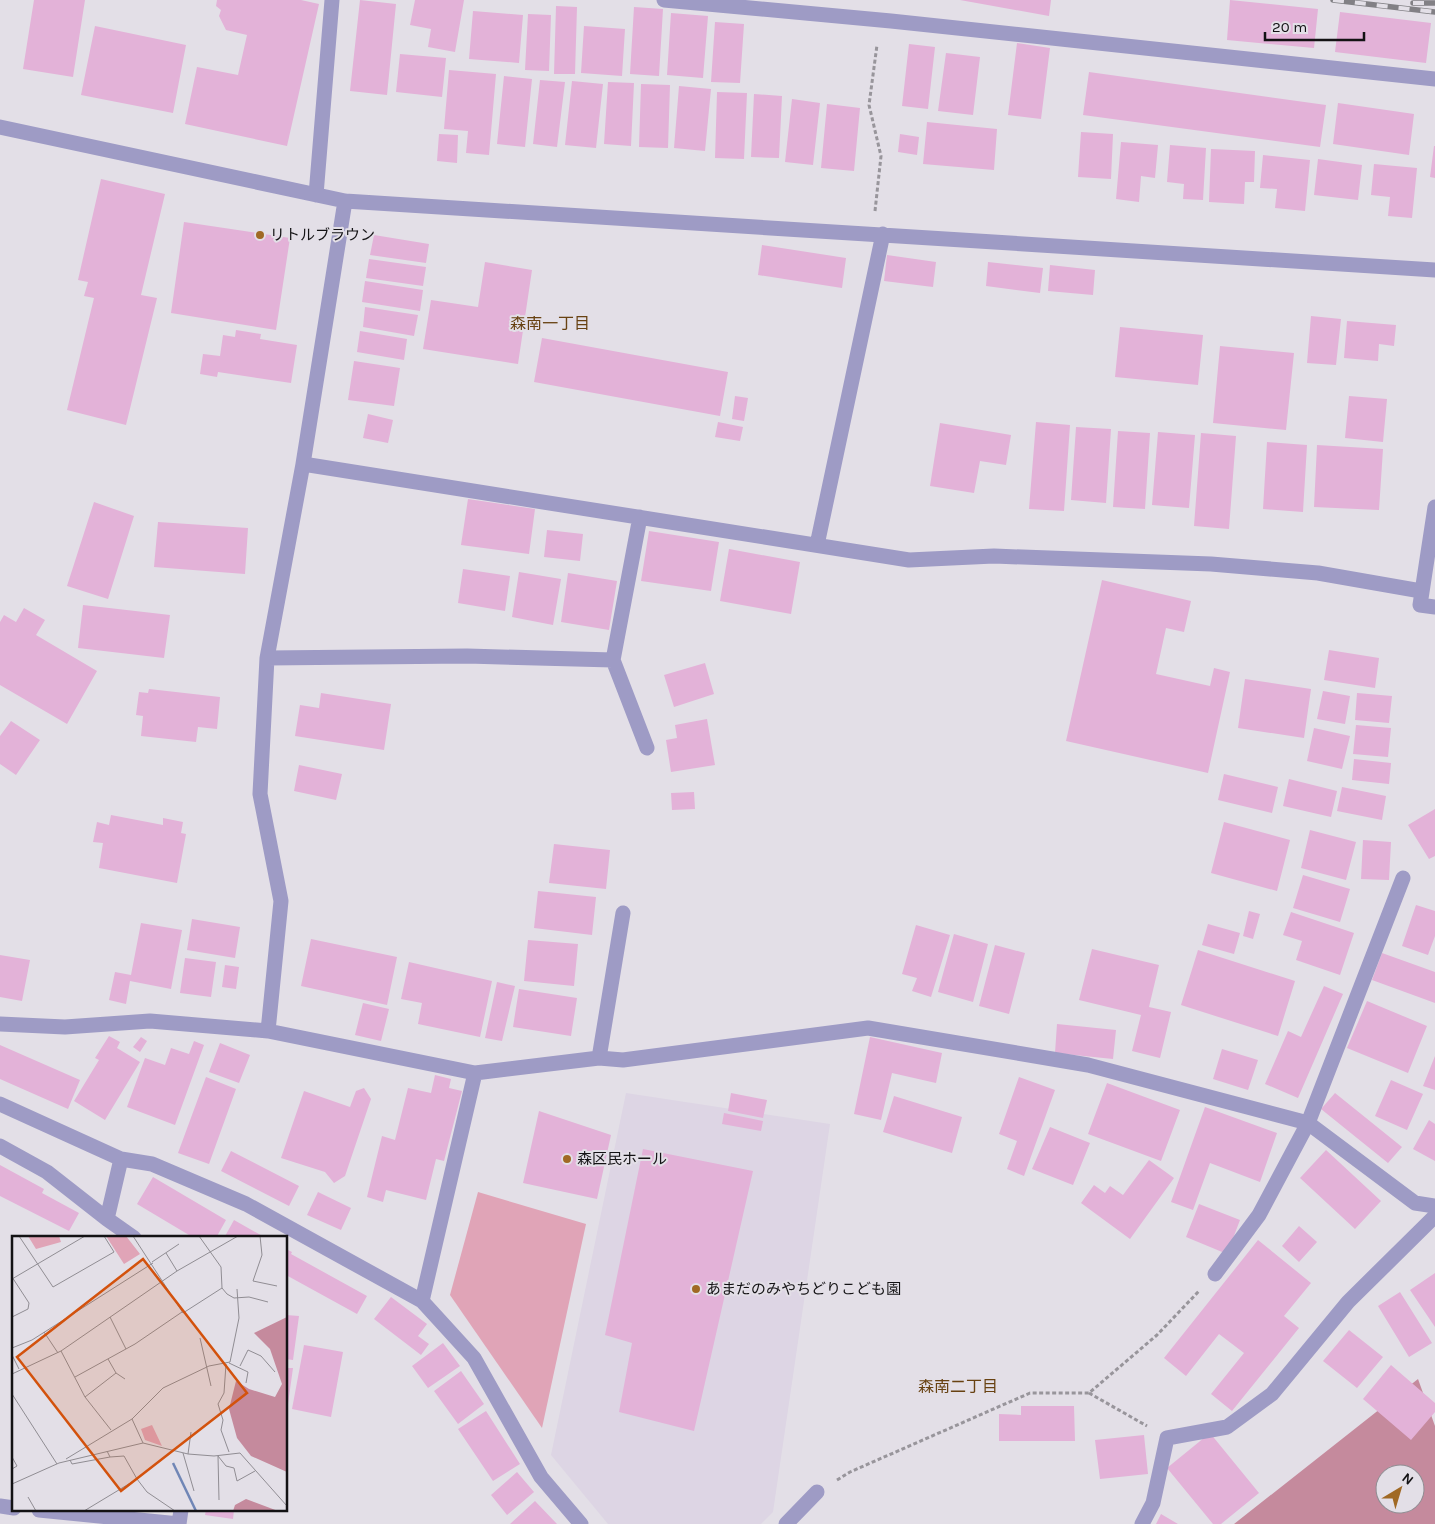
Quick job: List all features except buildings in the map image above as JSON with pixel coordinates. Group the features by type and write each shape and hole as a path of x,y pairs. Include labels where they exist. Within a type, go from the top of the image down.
{"street":[{"path":"316,195 332,0"},
{"path":"664,0 881,20 1435,78"},
{"path":"0,127 345,201 1435,270"},
{"path":"268,1030 281,902 260,794 267,658 304,464 345,201"},
{"path":"817,545 878,234"},
{"path":"304,464 909,560 994,556 1211,564 1318,573 1421,591"},
{"path":"1435,507 1433,534 1421,591 1420,605 1435,606"},
{"path":"640,517 613,660 647,748"},
{"path":"267,658 468,656 613,660"},
{"path":"1215,1274 1259,1215 1308,1123 1403,878"},
{"path":"599,1058 623,914"},
{"path":"0,1024 65,1027 150,1021 268,1030 476,1073 599,1058 623,1060 868,1028 1088,1065 1308,1123 1415,1203 1435,1206"},
{"path":"422,1301 476,1073"},
{"path":"0,1104 121,1159 152,1164 246,1204 422,1301 474,1358 541,1477 581,1524"},
{"path":"0,1146 47,1172 131,1236"},
{"path":"107,1218 121,1159"},
{"path":"1142,1524 1153,1503 1167,1438 1228,1427 1272,1394 1348,1302 1435,1216"},
{"path":"786,1524 817,1492"},
{"path":"59,1512 180,1524"}],"path":[{"path":"878,234 881,156 869,105 881,20"},
{"path":"1089,1393 1157,1335 1215,1274"},
{"path":"817,1492 850,1472 1030,1393 1089,1393 1167,1438"}],"shaded area":[{"name":"あまだのみやちどりこども園","path":"626,1093 830,1124 773,1512 761,1524 608,1524 551,1455"},
{"path":"478,1192 586,1224 542,1428 450,1295"},
{"path":"1418,1379 1435,1426 1435,1524 1234,1524"}],"railway":[{"path":"1333,0 1435,12"},
{"path":"1413,3 1435,3"}],"place":[{"name":"リトルブラウン","path":"260,235"},
{"name":"森区民ホール","path":"567,1159"},
{"name":"あまだのみやちどりこども園","path":"696,1289"}],"district":[{"name":"森南一丁目","path":"550,323"},
{"name":"森南二丁目","path":"958,1386"}]}
